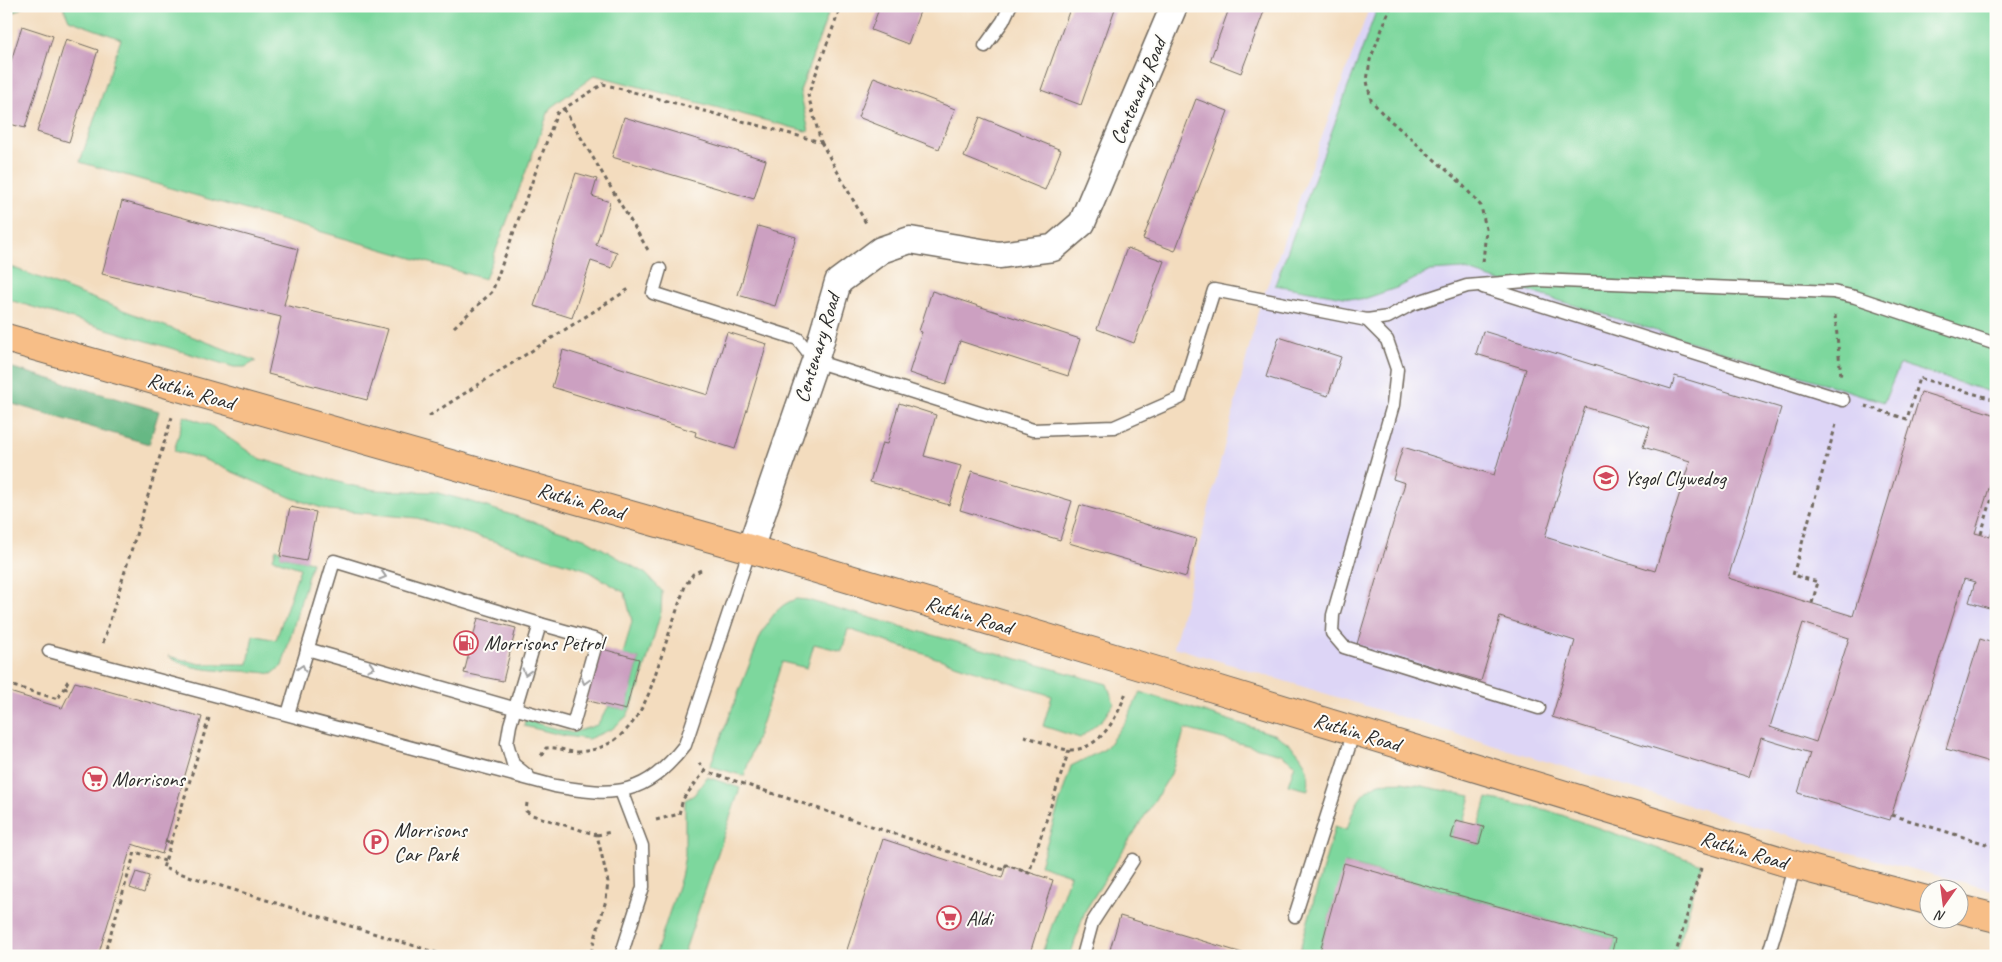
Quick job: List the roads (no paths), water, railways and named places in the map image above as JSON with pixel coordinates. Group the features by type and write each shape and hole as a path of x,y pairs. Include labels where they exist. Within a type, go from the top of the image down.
{"main road":[{"name":"Ruthin Road","path":"6,338 750,549 1795,865 1920,898"},
{"path":"1970,912 1996,918"}],"street":[{"name":"Centenary Road","path":"750,549 814,361 838,282 881,250 910,240 999,255 1053,248 1082,223 1174,6"}],"lane":[{"path":"984,46 1003,21 1010,6"},
{"path":"660,269 653,292 798,339 814,361 1033,430 1114,427 1180,398 1214,290 1367,320 1388,317 1412,304 1467,286 1537,280 1833,292 1855,297 1996,344"},
{"path":"1477,285 1843,400"},
{"path":"1367,320 1387,340 1397,369 1393,405 1333,615 1332,634 1344,647 1539,708"},
{"path":"48,651 534,780 578,790 621,791 641,784 659,773 674,759 685,744 750,549"},
{"path":"288,714 307,649 334,562 597,640 572,726 307,649"},
{"path":"534,780 514,764 507,742 510,725 540,624"},
{"path":"1295,916 1354,731"},
{"path":"621,791 642,846 643,887 621,956"},
{"path":"1083,956 1092,923 1133,860"},
{"path":"1768,956 1795,865"}],"place":[{"name":"Ysgol Clywedog","path":"1606,478"},
{"name":"Morrisons Petrol","path":"466,643"},
{"name":"Morrisons","path":"95,779"},
{"name":"Morrisons Car Park","path":"376,842"},
{"name":"Aldi","path":"949,918"}]}
